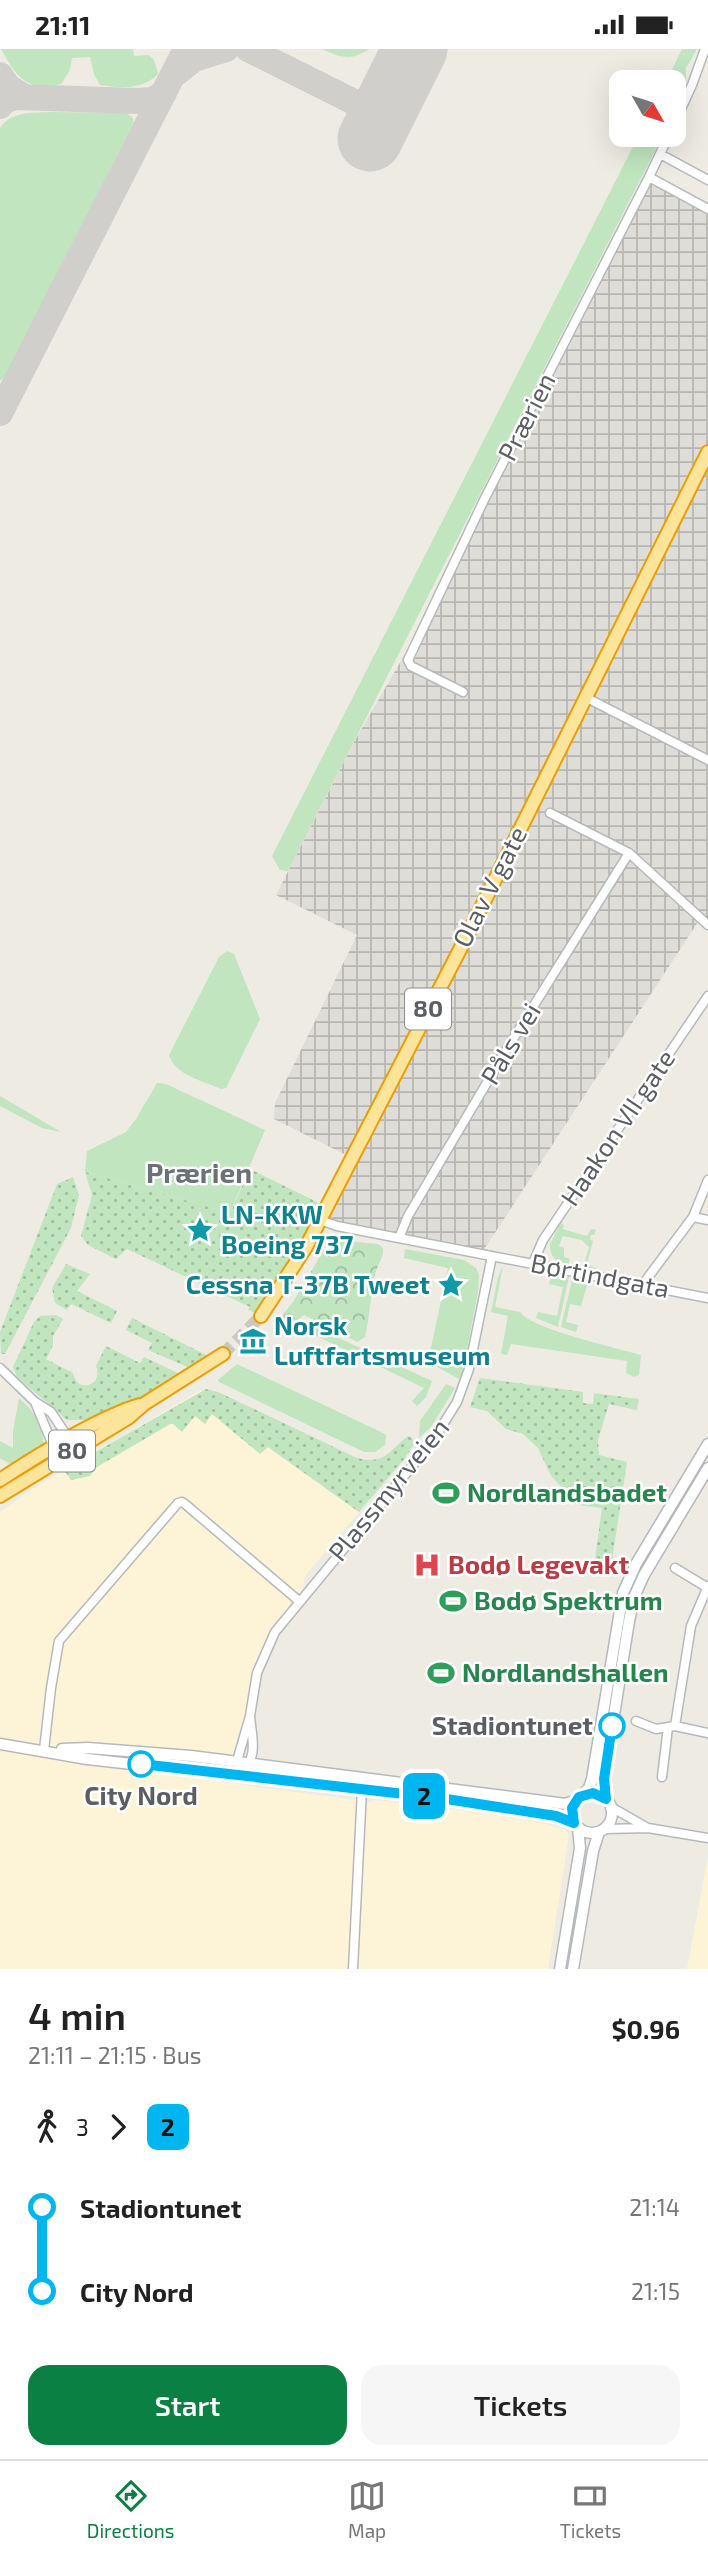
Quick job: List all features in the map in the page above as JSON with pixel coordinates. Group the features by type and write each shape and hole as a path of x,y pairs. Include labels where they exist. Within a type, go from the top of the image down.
{"highway":[{"name":"Olav V gate","path":"261,1316 295,1267 320,1220 468,932 708,452"},
{"name":"80","path":"0,1496 128,1418 144,1404 223,1355"},
{"name":"80","path":"0,1480 124,1410 144,1404"}],"street":[{"path":"686,95 705,49"},
{"path":"663,147 649,177 708,209"},
{"path":"660,154 708,180"},
{"name":"Prærien","path":"463,692 411,666 408,660 491,488 649,177"},
{"path":"585,697 708,760"},
{"path":"550,813 629,853 708,925"},
{"name":"Påls vei","path":"399,1238 408,1216 508,1047 629,853"},
{"name":"Haakon VII gate","path":"533,1263 543,1240 708,996"},
{"path":"643,1284 693,1217 708,1180"},
{"path":"693,1217 708,1220"},
{"path":"320,1220 337,1226 492,1256"},
{"name":"Børtindgata","path":"492,1256 708,1298"},
{"name":"Plassmyrveien","path":"240,1774 237,1761 250,1716 257,1673 275,1632 432,1442 457,1402 469,1369 492,1256"},
{"path":"0,1368 35,1402 51,1412 69,1440 66,1454 54,1448 35,1402"},
{"path":"560,1969 580,1848 571,1813 589,1788 592,1779 619,1611 636,1565 708,1444"},
{"path":"573,1969 593,1851 612,1817 604,1779 635,1595 644,1575 708,1468"},
{"path":"44,1750 54,1661 60,1641 177,1503 185,1504 299,1601"},
{"path":"662,1777 691,1626 708,1587 675,1568"},
{"name":"Plassmyrveien","path":"250,1716 251,1765"},
{"path":"636,1721 656,1729 672,1727 708,1733"},
{"path":"0,1744 87,1759 240,1774 533,1812 563,1818 586,1833 648,1828 708,1838"},
{"path":"44,1750 88,1748 237,1761 251,1765 565,1804 593,1793 648,1828"},
{"path":"240,1774 251,1765"},
{"path":"353,1969 362,1789"}],"shaded area":[{"path":"649,177 708,209 708,925 700,919 481,1254 320,1220 352,1158 274,1119 275,1103 357,935 276,895 354,742 435,602"},
{"path":"201,1390 267,1447 359,1512 305,1576 302,1601 277,1637 256,1687 244,1748 216,1781 369,1802 375,1800 476,1812 546,1824 565,1830 569,1835 548,1969 0,1969 0,1512 34,1488"},
{"path":"708,1856 708,1969 687,1969"}],"green space":[{"path":"1,49 133,49 134,56 149,55 154,60 158,74 138,85 100,85 90,57 72,58 70,70 61,84 39,86 23,80"},
{"path":"322,49 369,49 346,57"},
{"path":"682,49 697,49 686,70 672,70"},
{"path":"50,112 126,113 134,122 9,372 0,381 0,128 16,116"},
{"path":"633,147 657,147 288,871 280,870 272,856"},
{"path":"227,951 234,954 260,1019 226,1088 221,1089 183,1072 172,1062 169,1055 219,957"},
{"path":"157,1083 166,1084 265,1130 230,1213 85,1172 87,1151 126,1132"},
{"path":"0,1096 61,1132 42,1128 0,1106"},
{"path":"250,1169 321,1204 284,1273 256,1313 248,1310 250,1307 127,1249 116,1259 88,1245 81,1236 92,1195 85,1172 230,1213"},
{"path":"73,1177 79,1195 71,1228 5,1354 1,1354 0,1332 57,1184"},
{"path":"561,1222 564,1226 562,1229 587,1236 591,1229 596,1230 594,1235 591,1235 590,1240 593,1241 587,1264 596,1270 583,1268 589,1247 582,1240 563,1236 559,1246 564,1248 564,1257 570,1259 568,1265 560,1263 552,1255 550,1244"},
{"path":"334,1240 378,1244 383,1248 373,1283 365,1337 357,1342 304,1315 286,1329 275,1324 293,1302 324,1250"},
{"path":"405,1249 464,1260 476,1268 479,1275 461,1380 428,1362 448,1268 404,1258"},
{"path":"66,1264 90,1274 77,1291 117,1311 111,1323 71,1304 67,1310 55,1303 52,1288"},
{"path":"503,1266 495,1307 520,1312 540,1325 557,1331 641,1355 639,1375 634,1377 626,1373 627,1361 511,1344 507,1355 501,1354 508,1316 491,1312"},
{"path":"544,1272 569,1277 558,1327 536,1318 538,1312 557,1316 563,1287 549,1284 551,1276"},
{"path":"572,1280 587,1285 581,1306 570,1304 566,1322 578,1325 576,1332 561,1327"},
{"path":"56,1315 63,1319 53,1336 53,1345 46,1359 73,1373 79,1384 93,1383 97,1373 96,1366 106,1346 140,1363 144,1357 184,1376 91,1424 83,1420 67,1420 17,1377 13,1367 34,1322 40,1316"},
{"path":"132,1318 208,1356 190,1368 148,1350 152,1343 126,1330"},
{"path":"310,1325 432,1381 426,1397 417,1406 412,1401 424,1388 302,1329 295,1334 290,1332 298,1326"},
{"path":"237,1364 381,1432 386,1435 385,1445 375,1452 364,1452 219,1382 218,1380"},
{"path":"480,1378 583,1392 583,1403 593,1404 594,1393 639,1399 637,1410 609,1404 598,1440 599,1455 627,1462 612,1560 595,1559 602,1508 578,1505 551,1476 538,1448 523,1434 506,1429 487,1411 470,1407"},
{"path":"446,1384 455,1388 431,1427 419,1438 420,1421"},
{"path":"206,1389 218,1392 357,1458 381,1458 408,1436 414,1444 359,1512 268,1447 260,1454 212,1414 205,1424 195,1416 182,1432 172,1423 97,1467 90,1476 71,1480 64,1470"},
{"path":"19,1398 38,1420 43,1447 12,1465 0,1458 0,1441 13,1448"}],"taxiway":[{"path":"0,413 186,49"},
{"path":"175,74 194,59 226,49"},
{"path":"248,49 354,102 368,102 394,91"},
{"path":"0,75 8,87 23,96"},
{"path":"0,106 4,101 16,97 138,101 153,100 164,93"}],"runway":[{"path":"370,139 415,49"}],"tunnel":[{"path":"223,1354 261,1316"}],"bus line":[{"name":"2","path":"141,1764 440,1798 556,1816 574,1823 571,1813 579,1797 593,1793 606,1799 604,1779 612,1726"}],"place":[{"name":"LN-KKW Boeing 737","path":"200,1230"},
{"name":"Cessna T-37B Tweet","path":"451,1285"},
{"name":"Norsk Luftfartsmuseum","path":"253,1341"},
{"name":"Nordlandsbadet","path":"446,1493"},
{"name":"Bodø Legevakt","path":"427,1565"},
{"name":"Bodø Spektrum","path":"453,1601"},
{"name":"Nordlandshallen","path":"441,1673"},
{"name":"Stadiontunet","path":"612,1726"},
{"name":"City Nord","path":"141,1764"}],"district":[{"name":"Prærien","path":"199,1173"}]}
